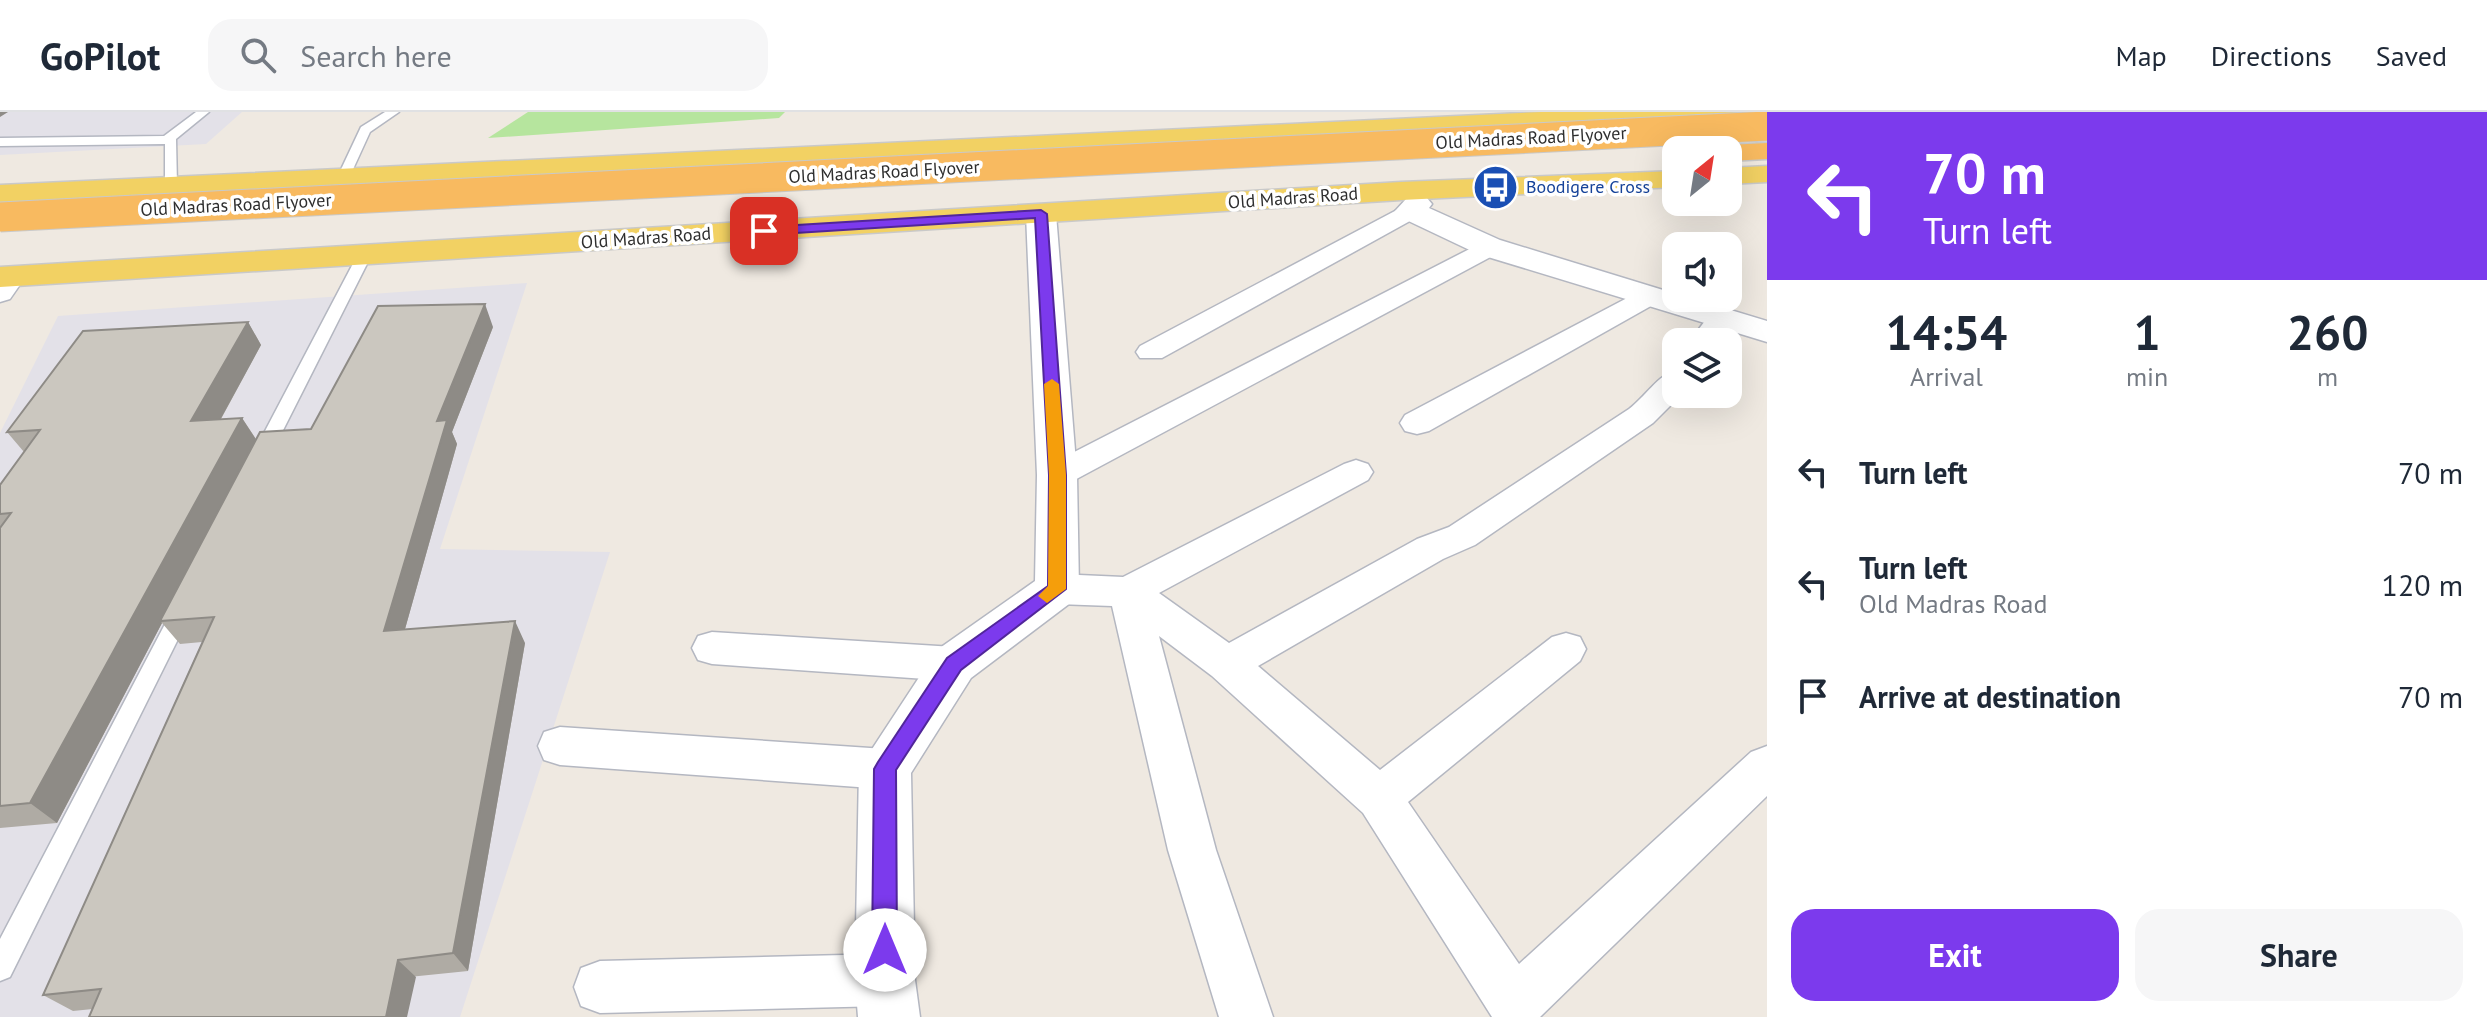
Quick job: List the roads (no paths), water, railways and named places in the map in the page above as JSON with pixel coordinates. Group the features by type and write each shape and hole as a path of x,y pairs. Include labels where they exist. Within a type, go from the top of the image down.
{"highway":[{"name":"Old Madras Road Flyover","path":"0,217 1767,126"},
{"path":"1742,152 1767,151"},
{"name":"Old Madras Road Flyover","path":"0,243 997,194 1662,157"}],"main road":[{"path":"0,194 343,178 1359,119 1749,112"},
{"path":"1359,119 1415,199"},
{"path":"1742,175 1767,174"},
{"name":"Old Madras Road","path":"4,282 1041,214 1415,199 1662,180"}],"street":[{"path":"1151,352 1415,199 1489,247 1648,296 1708,328"},
{"path":"1041,214 1057,475 1057,589"},
{"path":"1057,475 1489,247"},
{"path":"1417,423 1648,296"},
{"path":"1742,331 1767,332"},
{"path":"1227,664 1430,549 1462,536 1641,416 1662,398"},
{"path":"600,987 887,998 885,769 954,664 1057,589 1128,592 1356,472"},
{"path":"1128,592 1227,664 1379,798 1515,1004 1767,766"},
{"path":"1128,592 1192,850 1246,1017"},
{"path":"712,648 954,664"},
{"path":"1379,798 1566,649"},
{"path":"560,746 885,769"}],"lane":[{"path":"167,140 203,112"},
{"path":"343,178 365,130 393,112"},
{"path":"0,142 167,140 172,142 171,186"},
{"path":"252,475 364,256"},
{"path":"0,967 194,587"}],"place":[{"name":"Boodigere Cross","path":"1495,187"}]}
